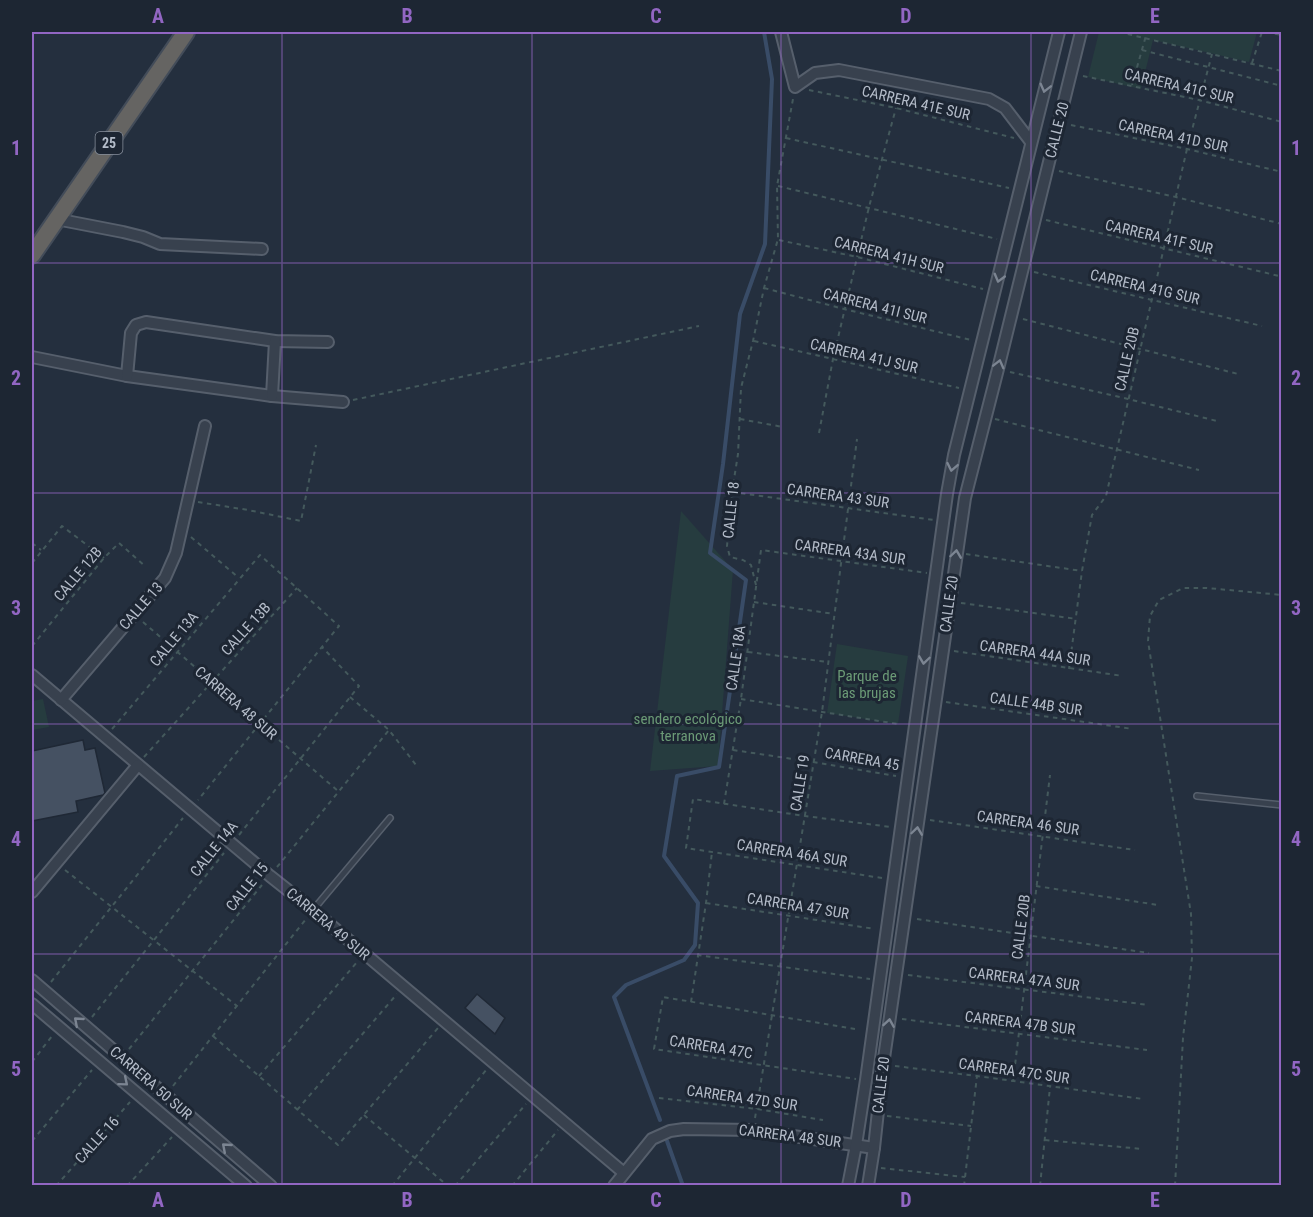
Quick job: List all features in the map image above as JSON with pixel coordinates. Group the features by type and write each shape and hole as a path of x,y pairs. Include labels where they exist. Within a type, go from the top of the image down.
{"highway":[{"name":"25","path":"32,255 186,32"}],"street":[{"path":"781,32 795,87 815,73 839,70 989,99 1005,108 1031,142"},
{"name":"CALLE 20","path":"848,1185 866,1080 942,521 954,455 1059,32"},
{"name":"CALLE 20","path":"868,1185 883,1065 965,498 1081,32"},
{"path":"56,219 133,234 160,244 262,249"},
{"path":"127,376 131,333 136,325 146,322 275,341 328,342"},
{"path":"272,396 275,341"},
{"path":"32,357 127,376 272,396 343,402"},
{"name":"CALLE 13","path":"61,700 165,578 176,553 205,426"},
{"name":"CARRERA 49 SUR","path":"32,675 624,1173"},
{"path":"32,892 138,765"},
{"name":"CARRERA 50 SUR","path":"32,981 271,1185"},
{"name":"CARRERA 50 SUR","path":"32,1004 246,1185"},
{"name":"CARRERA 48 SUR","path":"624,1173 652,1139 670,1131 684,1129 753,1130 874,1148"},
{"path":"614,1185 624,1173"}],"lane":[{"path":"1197,796 1281,805"},
{"path":"313,910 390,818"}],"path":[{"path":"1119,32 1281,71"},
{"path":"1132,85 1147,32"},
{"path":"1252,63 1264,32 1281,35"},
{"path":"1142,50 1281,86"},
{"name":"CALLE 20B","path":"1069,669 1092,515 1106,496 1163,249 1212,54"},
{"name":"CARRERA 41C SUR","path":"1071,74 1199,100 1281,122"},
{"name":"CARRERA 41E SUR","path":"795,87 896,108 1031,142"},
{"name":"CALLE 18","path":"756,585 751,565 730,557 727,546 738,454 741,388 764,288 778,240 777,186 795,87"},
{"path":"819,433 832,359 896,108"},
{"name":"CARRERA 41D SUR","path":"1059,122 1281,172"},
{"path":"786,138 1021,190"},
{"path":"1047,168 1176,197 1281,224"},
{"path":"777,186 1008,242"},
{"name":"CARRERA 41F SUR","path":"1035,217 1279,276"},
{"name":"CARRERA 41H SUR","path":"778,240 857,256 995,291"},
{"name":"CARRERA 41G SUR","path":"1023,269 1262,326"},
{"name":"CARRERA 41I SUR","path":"764,288 982,343"},
{"path":"1011,316 1238,374"},
{"path":"343,402 699,326"},
{"name":"CARRERA 41J SUR","path":"753,341 970,390"},
{"path":"998,369 1217,421"},
{"path":"986,417 1199,470"},
{"path":"740,419 783,427"},
{"name":"CALLE 19","path":"753,1130 822,712 856,439"},
{"path":"189,500 301,521 316,445"},
{"name":"CARRERA 43 SUR","path":"732,492 942,521"},
{"path":"32,563 62,526 104,558"},
{"path":"182,529 240,578"},
{"path":"32,543 42,551"},
{"name":"CALLE 12B","path":"32,646 119,543 145,566"},
{"name":"CALLE 18A","path":"724,804 761,550"},
{"name":"CARRERA 43A SUR","path":"761,550 935,574"},
{"path":"956,552 1082,571"},
{"name":"CALLE 13A","path":"105,737 260,555 297,588"},
{"path":"297,588 339,626"},
{"name":"CALLE 13B","path":"138,765 297,588"},
{"path":"1175,1185 1183,1038 1192,958 1191,914 1148,640 1150,616 1159,600 1183,588 1281,595"},
{"path":"950,601 1077,619"},
{"path":"754,602 834,614"},
{"name":"CARRERA 48 SUR","path":"134,614 338,792"},
{"name":"CALLE 14A","path":"85,1026 359,686 322,647"},
{"name":"CARRERA 44A SUR","path":"943,650 1123,676"},
{"path":"747,652 828,662"},
{"path":"350,696 389,730 416,765"},
{"path":"741,699 898,724"},
{"name":"CALLE 44B SUR","path":"936,701 1133,729"},
{"name":"CALLE 15","path":"122,1058 389,730"},
{"name":"CARRERA 45","path":"733,750 908,778"},
{"name":"CALLE 20B","path":"1013,1082 1050,775"},
{"name":"CARRERA 46A SUR","path":"724,804 693,799 686,848 894,879"},
{"path":"724,804 901,829"},
{"name":"CARRERA 46 SUR","path":"919,818 1134,850"},
{"path":"712,852 691,1002 855,1029"},
{"path":"56,863 237,1006"},
{"path":"1036,886 1158,905"},
{"name":"CARRERA 47 SUR","path":"706,903 887,930"},
{"path":"165,1095 313,910"},
{"path":"905,917 1149,953"},
{"path":"259,1076 363,954"},
{"path":"697,955 879,981"},
{"name":"CARRERA 47A SUR","path":"897,973 1149,1005"},
{"path":"297,1110 402,987"},
{"name":"CARRERA 47C","path":"691,1002 663,997 654,1049 764,1066"},
{"name":"CARRERA 47B SUR","path":"890,1017 1147,1050"},
{"path":"213,1036 338,1145 444,1022"},
{"path":"32,1062 59,1027"},
{"path":"32,1142 99,1061"},
{"path":"392,1185 493,1063"},
{"name":"CARRERA 47C SUR","path":"883,1065 1143,1099"},
{"path":"764,1066 866,1080"},
{"path":"964,1185 977,1076"},
{"path":"1040,1185 1050,1087"},
{"name":"CALLE 16","path":"56,1185 138,1094"},
{"path":"455,1185 533,1096"},
{"name":"CARRERA 47D SUR","path":"659,1098 757,1109 823,1120"},
{"path":"364,1114 448,1185"},
{"path":"877,1114 971,1126"},
{"path":"512,1185 564,1123"},
{"path":"127,1185 179,1128"},
{"path":"1045,1140 1143,1149"},
{"path":"871,1167 965,1177"}],"green space":[{"path":"1099,32 1257,32 1249,62 1153,40 1141,89 1088,77"},
{"name":"sendero ecológico terranova","path":"681,511 733,570 718,766 650,771"},
{"name":"Parque de las brujas","path":"837,644 908,656 898,724 827,713"},
{"path":"43,699 49,727 32,730 32,701"}],"building":[{"path":"83,740 85,750 95,748 105,793 76,801 78,812 32,821 32,751"},
{"path":"477,994 505,1018 495,1034 465,1008"}],"waterway":[{"path":"660,1120 614,997 626,985 684,960 695,945 698,903 664,856 677,776 719,767 746,580 710,553 723,464 740,314 765,244 772,79 764,32"},
{"path":"667,1141 683,1186"}]}
